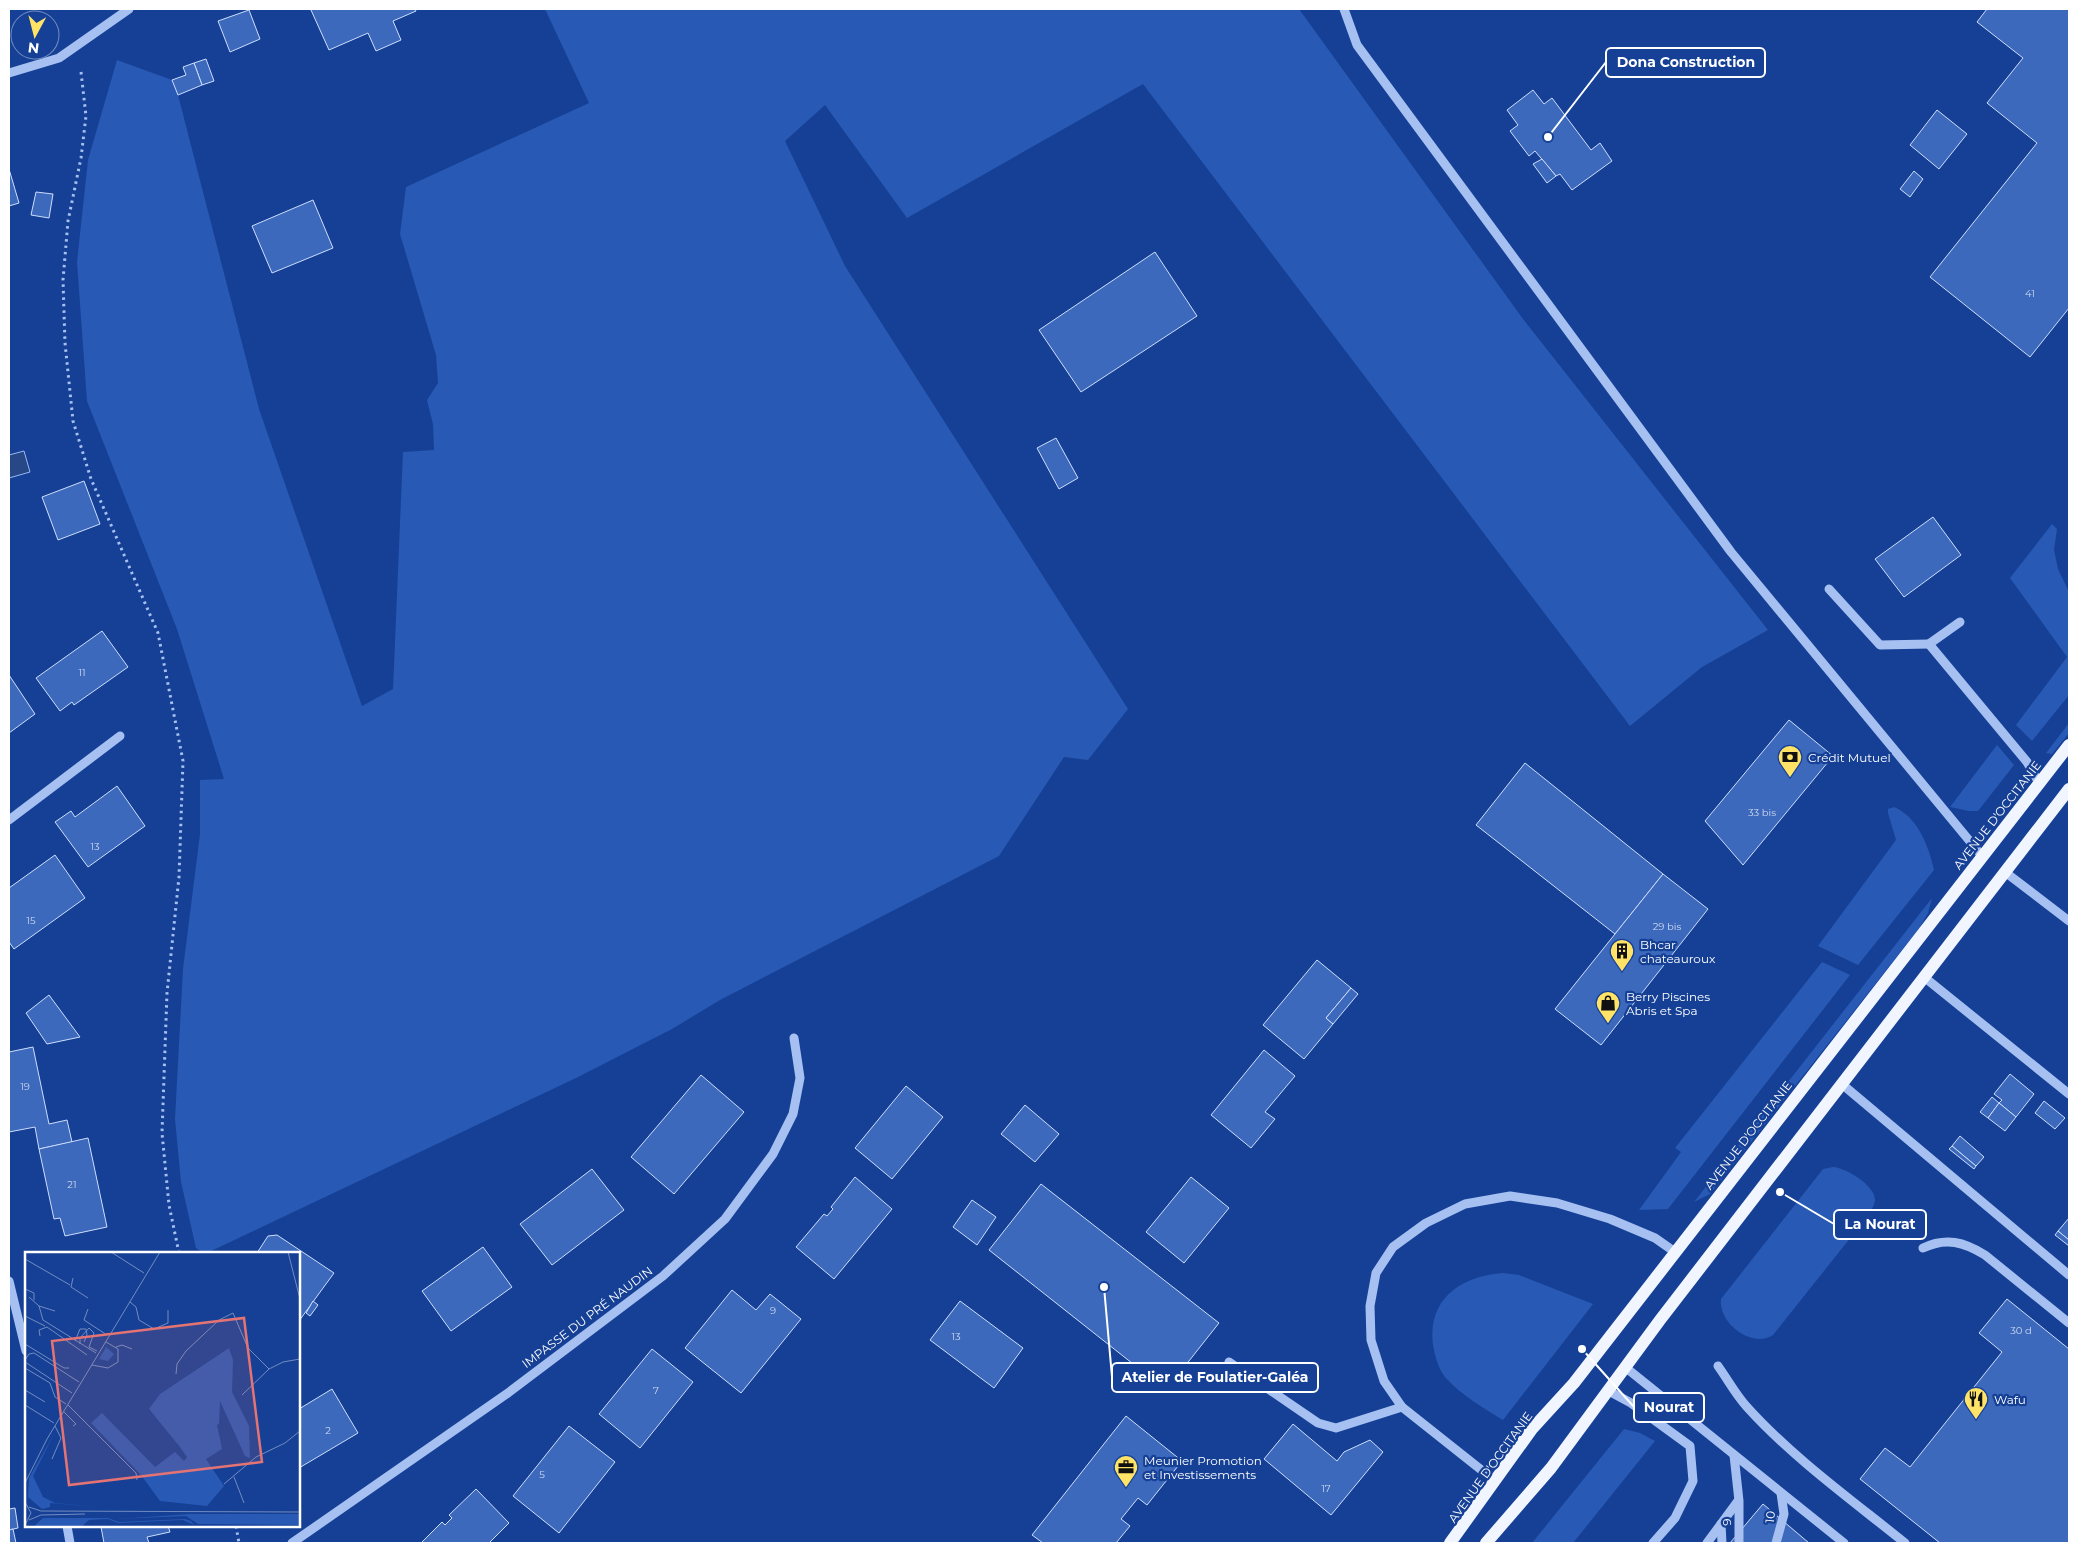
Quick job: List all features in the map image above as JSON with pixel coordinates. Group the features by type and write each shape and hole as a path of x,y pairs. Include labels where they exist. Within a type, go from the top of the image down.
{"main road":[{"name":"AVENUE D'OCCITANIE","path":"1450,1543 1532,1429 1574,1383 2069,744"},
{"path":"1486,1543 1550,1468 1678,1296 1843,1085 2069,789"}],"street":[{"path":"9,73 59,58 129,9"},
{"path":"1344,9 1357,45 1731,552 1982,856"},
{"path":"1829,589 1880,646 1929,644 1960,622"},
{"path":"1929,644 2027,762 2039,783"},
{"path":"9,820 120,736"},
{"path":"2005,872 2069,920"},
{"path":"1924,977 2069,1094"},
{"name":"IMPASSE DU PRÉ NAUDIN","path":"292,1543 516,1387 663,1276 725,1219 773,1154 794,1114 800,1078 794,1038"},
{"path":"1843,1085 2069,1275"},
{"path":"1494,1480 1402,1407 1384,1381 1371,1340 1370,1306 1376,1274 1393,1247 1426,1223 1465,1204 1510,1196 1557,1203 1610,1219 1655,1238 1675,1252"},
{"path":"1923,1248 1933,1243 1952,1241 1971,1246 1985,1255 2069,1323"},
{"path":"9,1282 25,1346"},
{"path":"1229,1362 1318,1423 1336,1428 1402,1407"},
{"path":"1718,1366 1746,1406 1766,1428 1905,1543"},
{"path":"1625,1367 1844,1543"},
{"path":"1607,1390 1631,1403 1690,1446 1694,1481 1675,1518 1653,1543"},
{"name":"9","path":"1734,1455 1739,1543"},
{"name":"10","path":"1776,1543 1784,1514 1781,1493"},
{"path":"1707,1543 1738,1501"},
{"path":"1721,1524 1722,1543"},
{"path":"66,1527 70,1543"},
{"path":"1830,1532 1831,1543"}],"path":[{"path":"75,47 83,84 86,116 81,158 68,221 63,280 64,344 73,421 91,479 158,633 183,761 179,877 167,992 162,1133 169,1205 179,1252"},
{"path":"236,1527 240,1543"}],"shaded area":[{"path":"545,9 1299,9 1523,319 1768,630 1702,667 1630,726 1143,84 907,218 825,105 785,141 845,266 1128,709 1088,760 1064,757 999,856 720,1000 672,1029 576,1078 209,1252 202,1252 196,1248 181,1182 175,1119 183,969 200,834 200,780 224,779 177,629 87,401 77,262 88,160 117,60 172,80 178,95 259,409 362,706 393,689 403,452 434,450 433,424 427,400 438,383 436,355 400,234 406,187 589,103"},
{"path":"24,451 30,472 9,478 9,455"},
{"path":"2052,524 2057,529 2054,550 2058,569 2069,592 2069,695 2032,741 2016,725 2067,657 2010,578"},
{"path":"2069,723 2069,733 2052,754 2046,753"},
{"path":"1997,745 2014,765 1978,811 1950,807"},
{"path":"1894,807 1910,818 1916,825 1929,852 1934,870 1858,965 1818,946 1896,840 1888,813 1888,809"},
{"path":"1932,898 1928,913 1920,927 1710,1194 1694,1202"},
{"path":"1822,962 1850,975 1668,1209 1639,1210 1681,1152 1675,1148"},
{"path":"1833,1167 1845,1170 1865,1183 1874,1194 1875,1200 1871,1212 1773,1335 1756,1339 1747,1336 1731,1325 1725,1317 1721,1299 1823,1169"},
{"path":"1503,1273 1519,1275 1593,1304 1503,1420 1465,1395 1445,1377 1439,1366 1433,1345 1433,1329 1436,1314 1450,1292 1474,1279"},
{"path":"1624,1429 1640,1433 1655,1441 1573,1543 1532,1543"}],"building":[{"path":"415,9 416,11 393,21 401,40 376,51 368,33 329,50 311,10"},
{"path":"1987,9 2069,9 2069,308 2030,357 1930,277 2037,143 1987,103 2023,58 1977,22"},
{"path":"249,10 260,39 230,52 218,21"},
{"path":"206,59 214,81 202,85 194,63"},
{"path":"194,63 202,85 178,95 172,80 186,75 183,67"},
{"path":"1533,90 1544,104 1552,98 1591,150 1600,143 1612,161 1572,190 1560,174 1556,176 1535,151 1529,156 1510,131 1518,125 1507,110"},
{"path":"1937,110 1967,134 1939,169 1910,145"},
{"path":"1542,159 1556,176 1547,183 1533,164"},
{"path":"9,169 19,203 9,206"},
{"path":"1914,171 1923,179 1910,197 1900,189"},
{"path":"36,192 53,194 49,218 31,215"},
{"path":"313,200 333,248 272,273 252,226"},
{"path":"1155,252 1197,316 1081,392 1039,330"},
{"path":"1056,438 1078,478 1059,489 1037,448"},
{"path":"84,481 100,524 58,540 42,497"},
{"path":"1933,517 1961,555 1904,597 1875,559"},
{"path":"102,631 128,667 74,705 72,702 60,711 36,678"},
{"path":"9,675 35,714 9,733"},
{"path":"1789,720 1833,756 1743,865 1705,821"},
{"path":"1525,763 1663,874 1615,934 1476,825"},
{"path":"117,786 145,826 88,867 55,822 71,811 75,817"},
{"path":"55,855 85,898 14,949 9,942 9,888"},
{"name":"Bhcar chateauroux","path":"1663,874 1708,909 1601,1045 1555,1009"},
{"path":"1317,960 1351,988 1326,1018 1333,1024 1304,1059 1263,1025"},
{"path":"1351,988 1358,994 1333,1024 1326,1018"},
{"path":"49,995 80,1037 47,1044 26,1013"},
{"path":"33,1047 49,1124 67,1120 72,1142 39,1149 35,1127 9,1132 9,1052"},
{"path":"1264,1050 1295,1076 1265,1112 1275,1119 1251,1148 1211,1115"},
{"path":"2010,1074 2034,1094 2016,1117 1999,1103 2002,1100 1994,1094"},
{"path":"701,1075 744,1112 674,1194 631,1157"},
{"path":"906,1086 943,1117 892,1179 855,1148"},
{"path":"1992,1097 1999,1103 1988,1118 1980,1112"},
{"path":"2044,1101 2065,1118 2055,1129 2035,1113"},
{"path":"1999,1103 2016,1117 2005,1131 1988,1118"},
{"path":"1025,1105 1059,1134 1035,1162 1001,1134"},
{"path":"1960,1136 1984,1157 1976,1166 1952,1146"},
{"path":"88,1138 107,1227 65,1236 60,1218 54,1219 39,1149"},
{"path":"1952,1146 1976,1166 1974,1169 1949,1149"},
{"path":"592,1169 624,1210 552,1265 520,1224"},
{"path":"855,1177 892,1209 834,1279 796,1247 824,1214 827,1216 833,1209 831,1207"},
{"path":"1191,1177 1229,1208 1184,1263 1146,1232"},
{"path":"1041,1184 1219,1323 1166,1390 989,1250"},
{"path":"972,1200 996,1217 977,1245 953,1227"},
{"path":"2069,1218 2069,1240 2058,1231"},
{"path":"2058,1231 2069,1240 2069,1246 2055,1235"},
{"path":"277,1235 334,1273 300,1320 300,1252 258,1252 268,1236"},
{"path":"483,1247 512,1287 451,1331 422,1291"},
{"path":"732,1290 756,1310 770,1294 801,1319 741,1393 685,1348"},
{"path":"2007,1299 2069,1349 2069,1543 1940,1543 1860,1479 1885,1448 1910,1467 2002,1352 1979,1333"},
{"path":"313,1301 318,1305 310,1316 306,1313"},
{"path":"960,1301 1023,1348 994,1388 930,1340"},
{"path":"652,1349 693,1382 640,1448 599,1414"},
{"path":"332,1389 358,1433 300,1467 300,1408"},
{"path":"1126,1416 1182,1461 1147,1505 1138,1498 1121,1519 1130,1526 1116,1543 1043,1543 1032,1535"},
{"path":"1293,1424 1337,1461 1344,1452 1370,1440 1383,1452 1331,1515 1264,1459"},
{"path":"569,1426 615,1462 559,1533 513,1496"},
{"path":"476,1489 509,1523 489,1543 421,1543 442,1522 445,1525 452,1518 449,1515"},
{"path":"1763,1504 1809,1543 1730,1543"},
{"path":"15,1508 18,1528 9,1530 9,1509"},
{"path":"101,1527 168,1527 170,1532 147,1537 149,1543 104,1543"},
{"path":"13,1529 16,1543 9,1543 9,1530"}],"place":[{"name":"Dona Construction","path":"1548,137"},
{"name":"Crédit Mutuel","path":"1790,778"},
{"name":"Bhcar chateauroux","path":"1622,972"},
{"name":"Berry Piscines Abris et Spa","path":"1608,1024"},
{"name":"La Nourat","path":"1780,1192"},
{"name":"Atelier de Foulatier-Galéa","path":"1104,1287"},
{"name":"Nourat","path":"1582,1349"},
{"name":"Wafu","path":"1976,1420"},
{"name":"Meunier Promotion et Investissements","path":"1126,1488"}]}
